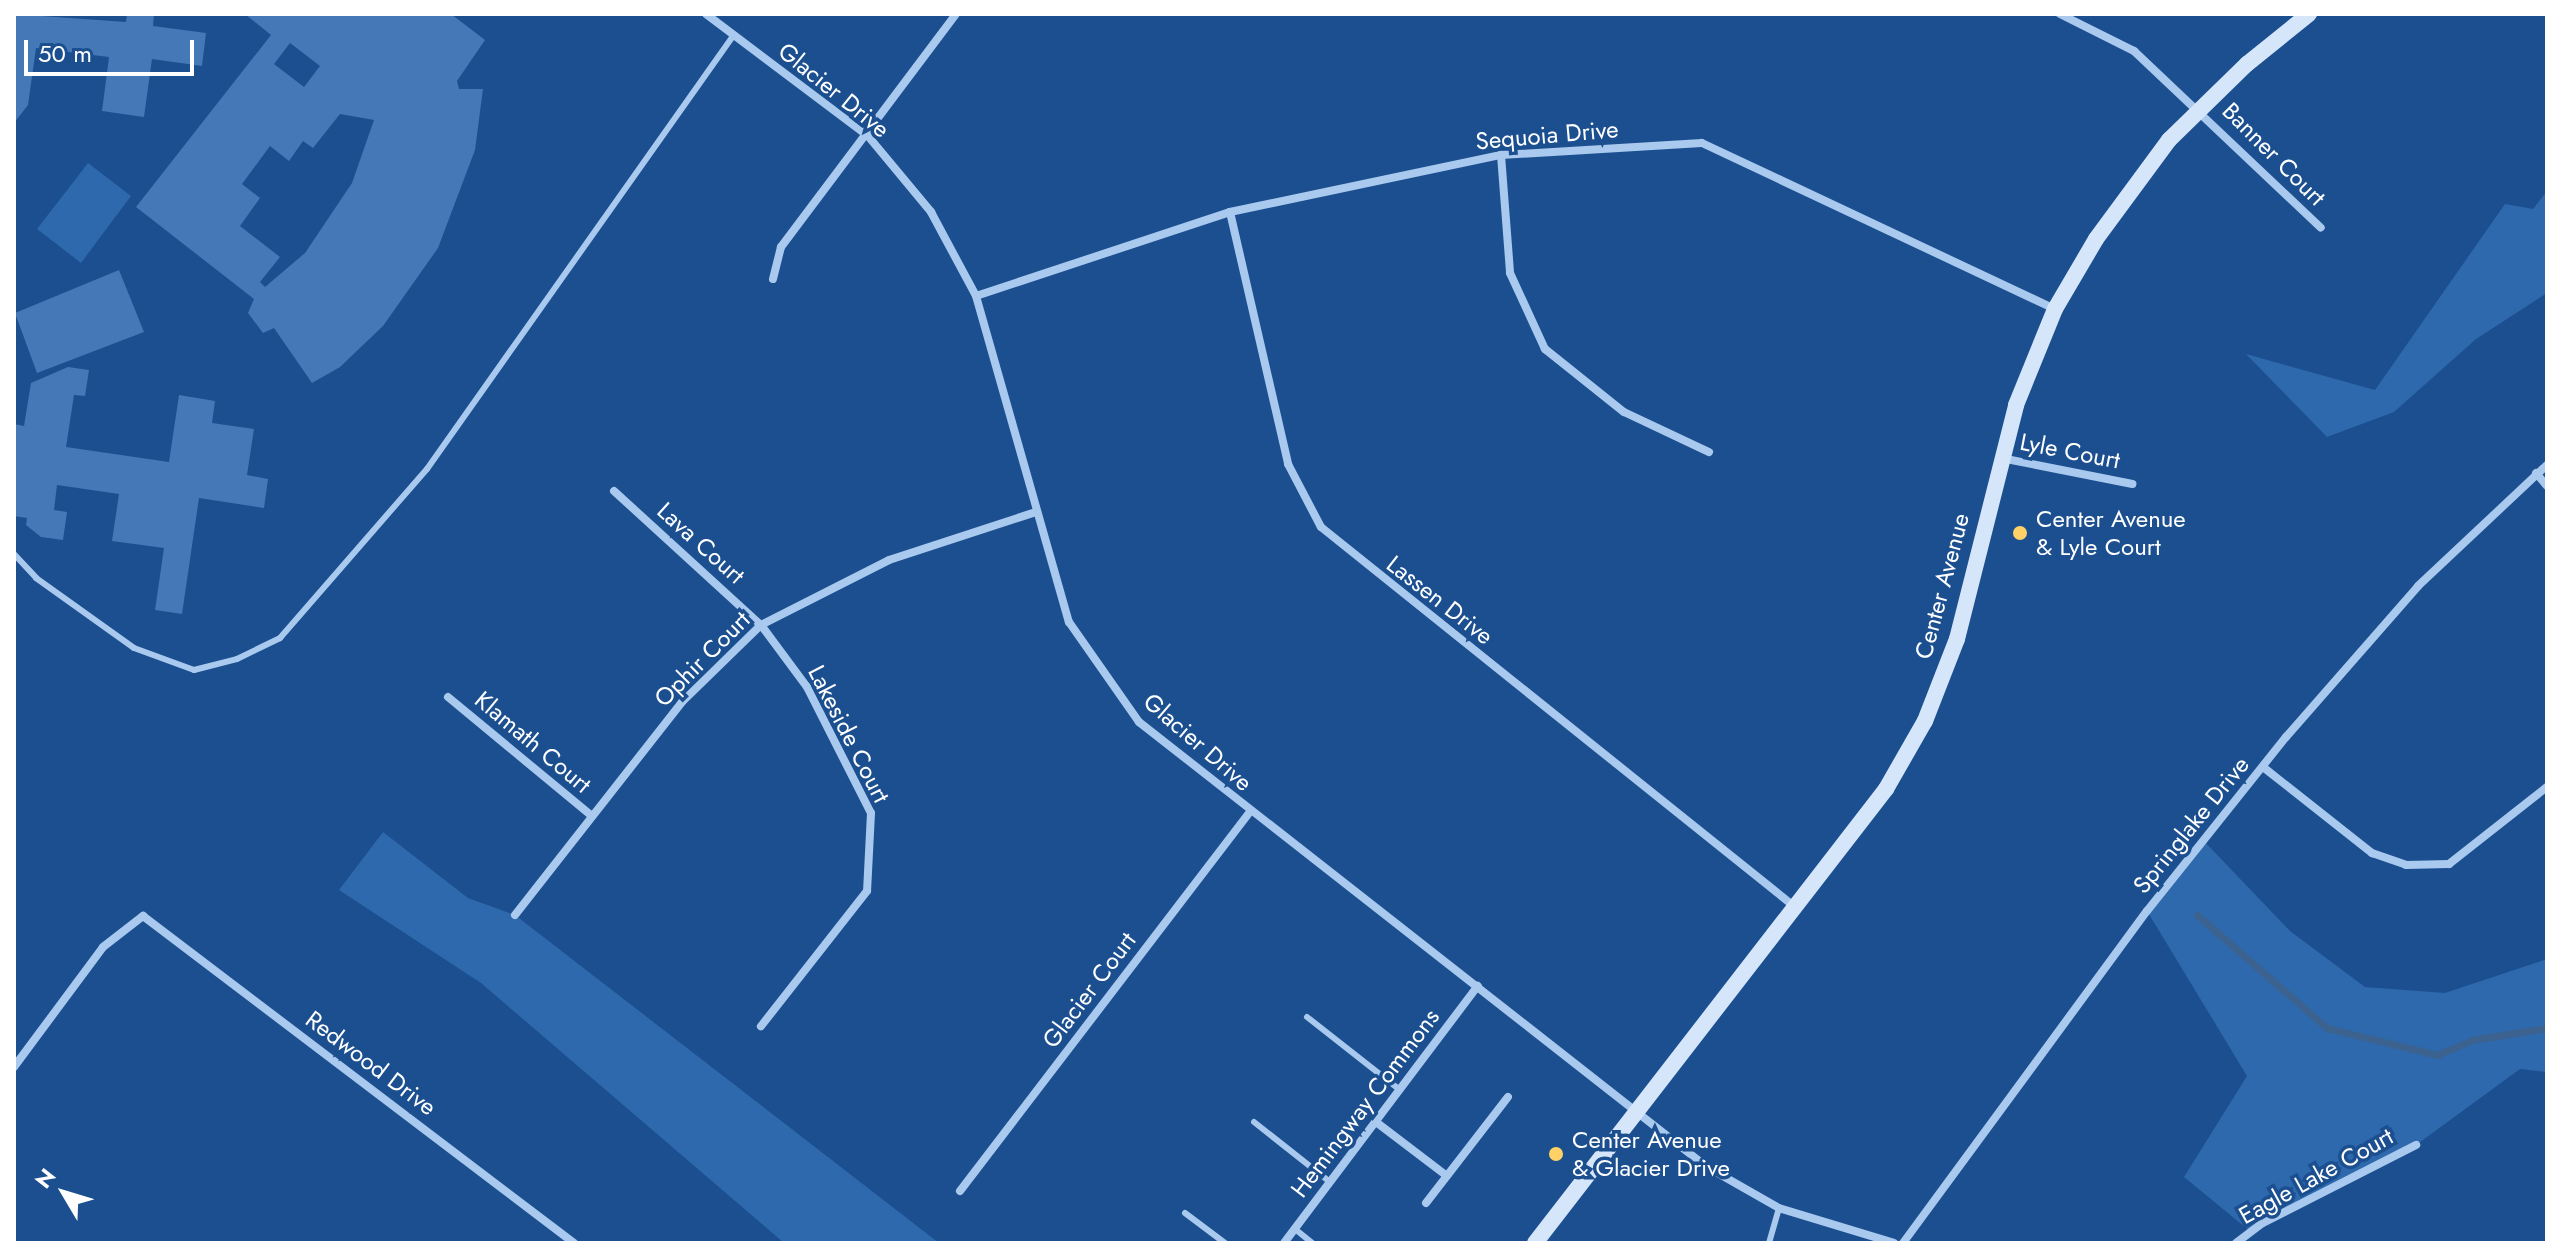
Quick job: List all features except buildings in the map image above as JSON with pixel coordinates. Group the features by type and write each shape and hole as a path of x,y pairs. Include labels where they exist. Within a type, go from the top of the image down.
{"street":[{"name":"Glacier Drive","path":"706,14 868,136 931,212 976,296 1069,622 1139,722 1249,813 1741,1190 1779,1208 1894,1243"},
{"path":"773,279 781,247 868,136 956,14"},
{"name":"Banner Court","path":"2060,14 2134,51 2199,108 2321,228"},
{"name":"Center Avenue","path":"1535,1243 1886,789 1925,721 1957,639 2001,458 2055,309 2128,189 2199,108 2309,14"},
{"name":"Sequoia Drive","path":"976,296 1230,212 1501,155 1702,143 2055,309"},
{"path":"1501,155 1510,273 1545,349 1624,412 1709,452"},
{"name":"Lassen Drive","path":"1230,212 1288,464 1321,527 1795,907"},
{"name":"Lyle Court","path":"2001,458 2132,484"},
{"name":"Springlake Drive","path":"1903,1243 2147,911 2263,767 2418,586 2547,465"},
{"path":"2536,473 2547,486"},
{"name":"Lava Court","path":"614,491 761,625"},
{"name":"Ophir Court","path":"515,915 682,702 761,625 889,560 1036,512"},
{"name":"Lakeside Court","path":"761,625 807,687 871,813 867,891 761,1026"},
{"name":"Klamath Court","path":"448,697 592,816"},
{"path":"2263,767 2372,853 2406,865 2449,864 2547,787"},
{"name":"Glacier Court","path":"960,1191 1249,813"},
{"name":"Redwood Drive","path":"14,1067 103,947 143,916 574,1243"},
{"name":"Hemingway Commons","path":"1284,1243 1478,986"},
{"path":"1426,1203 1508,1097"},
{"path":"1376,1122 1447,1176"},
{"name":"Eagle Lake Court","path":"2236,1243 2263,1223 2416,1145"}],"lane":[{"path":"14,554 36,578 134,648 194,670 237,659 280,638 427,469 733,36"},
{"path":"1307,1017 1400,1090"},
{"path":"1254,1122 1330,1182"},
{"path":"1769,1243 1779,1208"},
{"path":"1185,1213 1225,1243"},
{"path":"1295,1229 1312,1243"}],"shaded area":[{"path":"88,163 131,196 81,263 37,229"},
{"path":"2547,191 2547,293 2476,339 2394,412 2327,437 2246,354 2375,390 2505,204 2533,209"},
{"path":"383,832 468,898 515,915 939,1243 784,1243 481,983 339,890"},
{"path":"2202,839 2290,931 2365,987 2445,993 2547,959 2547,1072 2520,1069 2416,1145 2251,1232 2184,1177 2247,1076 2147,911"}],"waterway":[{"path":"2197,915 2327,1028 2437,1055 2472,1040 2547,1028"}],"place":[{"name":"Center Avenue & Lyle Court","path":"2020,533"},
{"name":"Center Avenue & Glacier Drive","path":"1556,1154"}]}
